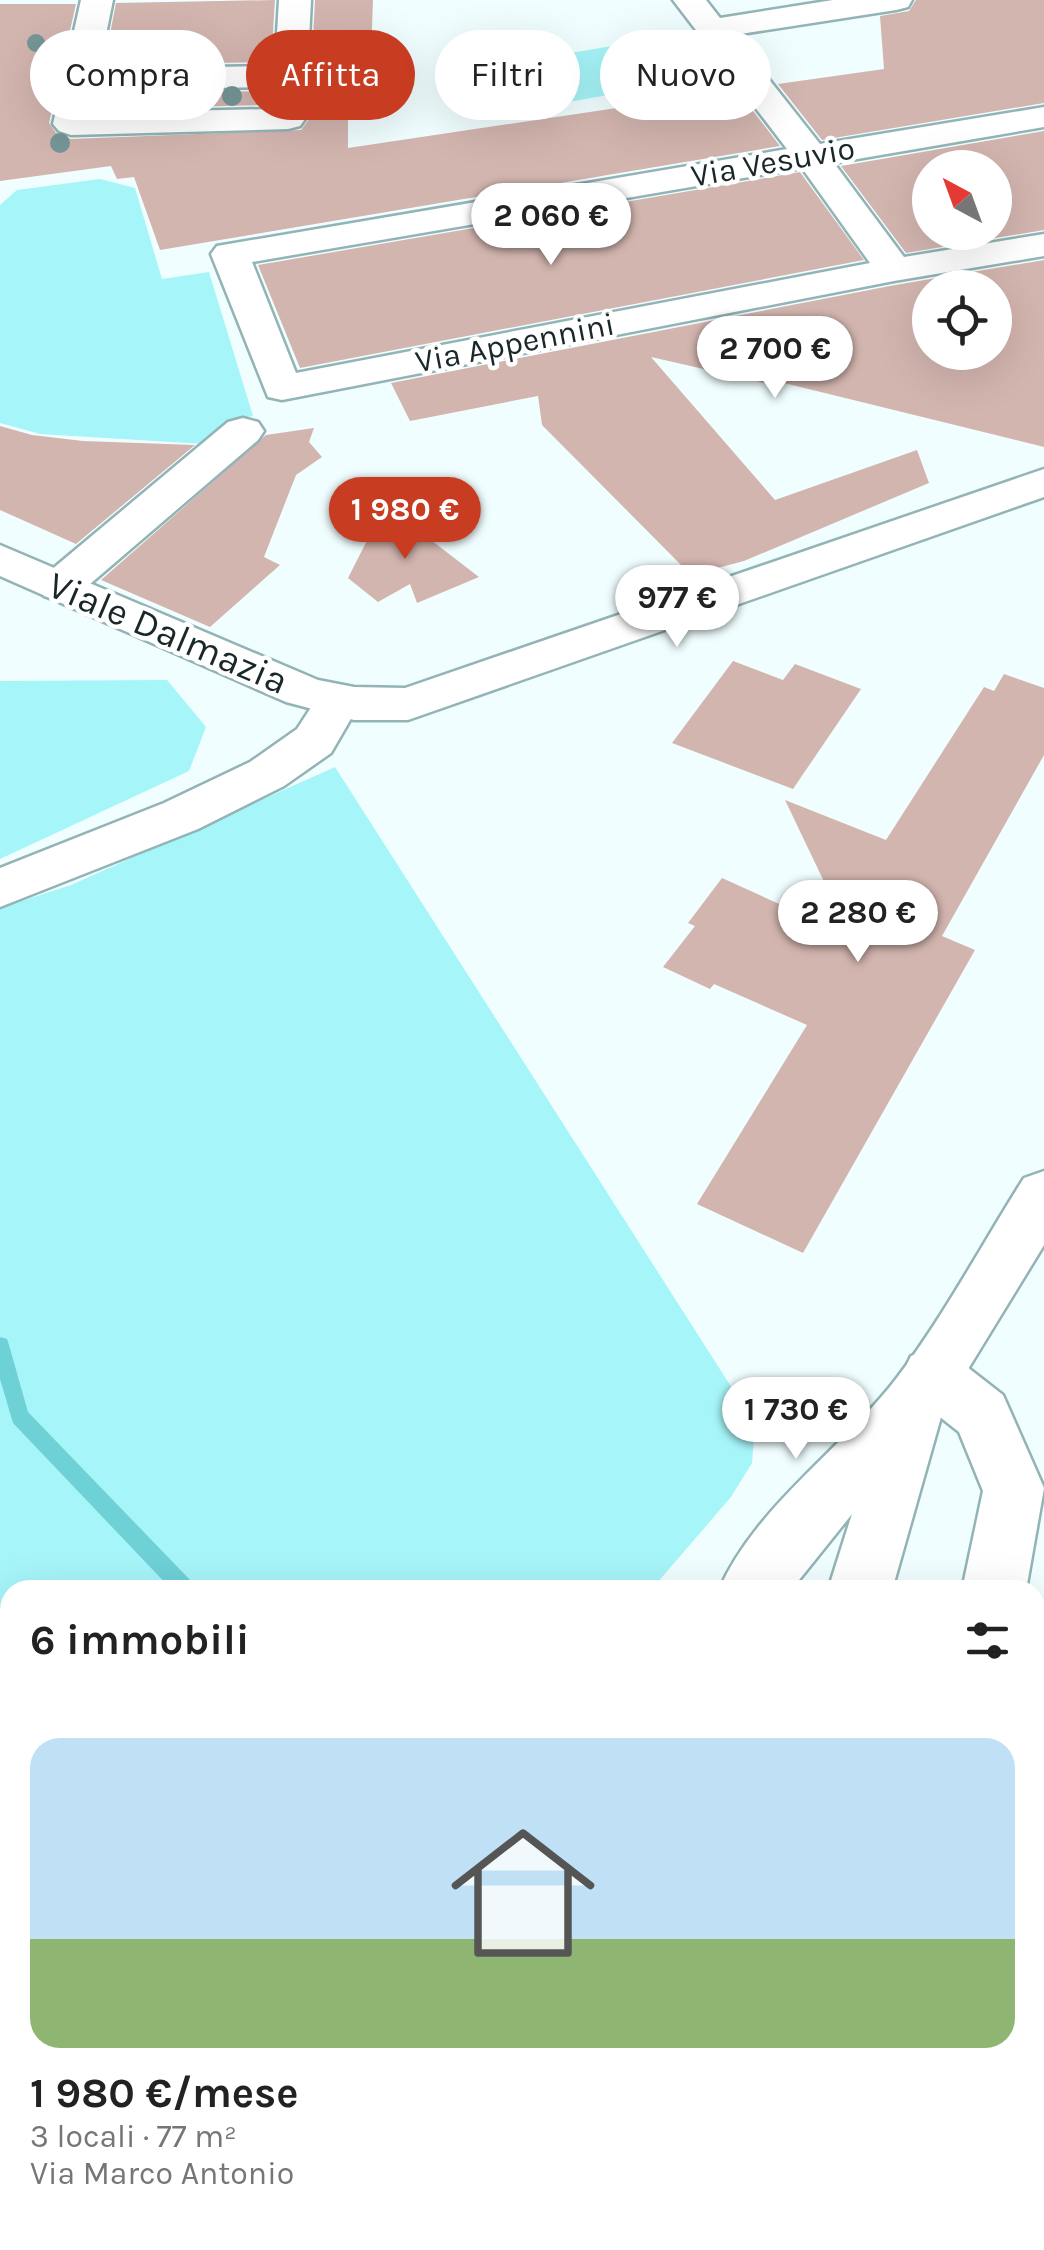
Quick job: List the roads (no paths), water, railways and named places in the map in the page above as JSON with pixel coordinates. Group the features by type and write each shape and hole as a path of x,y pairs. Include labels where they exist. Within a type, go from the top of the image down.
{"street":[{"path":"97,0 72,124 288,119 296,0"},
{"path":"690,0 812,156 894,270"},
{"path":"712,29 896,0"},
{"name":"Via Vesuvio","path":"282,388 230,254 1044,117"},
{"name":"Via Appennini","path":"282,388 894,270 1044,245"},
{"path":"60,586 244,430"},
{"name":"Viale Dalmazia","path":"0,559 337,703 372,707 408,704 1031,491"},
{"path":"0,888 181,816 266,774 314,741 337,703"},
{"path":"759,1580 817,1507 925,1387 1044,1195"},
{"path":"863,1580 925,1387"},
{"path":"925,1387 982,1414 1014,1490 996,1580"}],"waterway":[{"path":"0,1345 20,1417 176,1580"}]}
